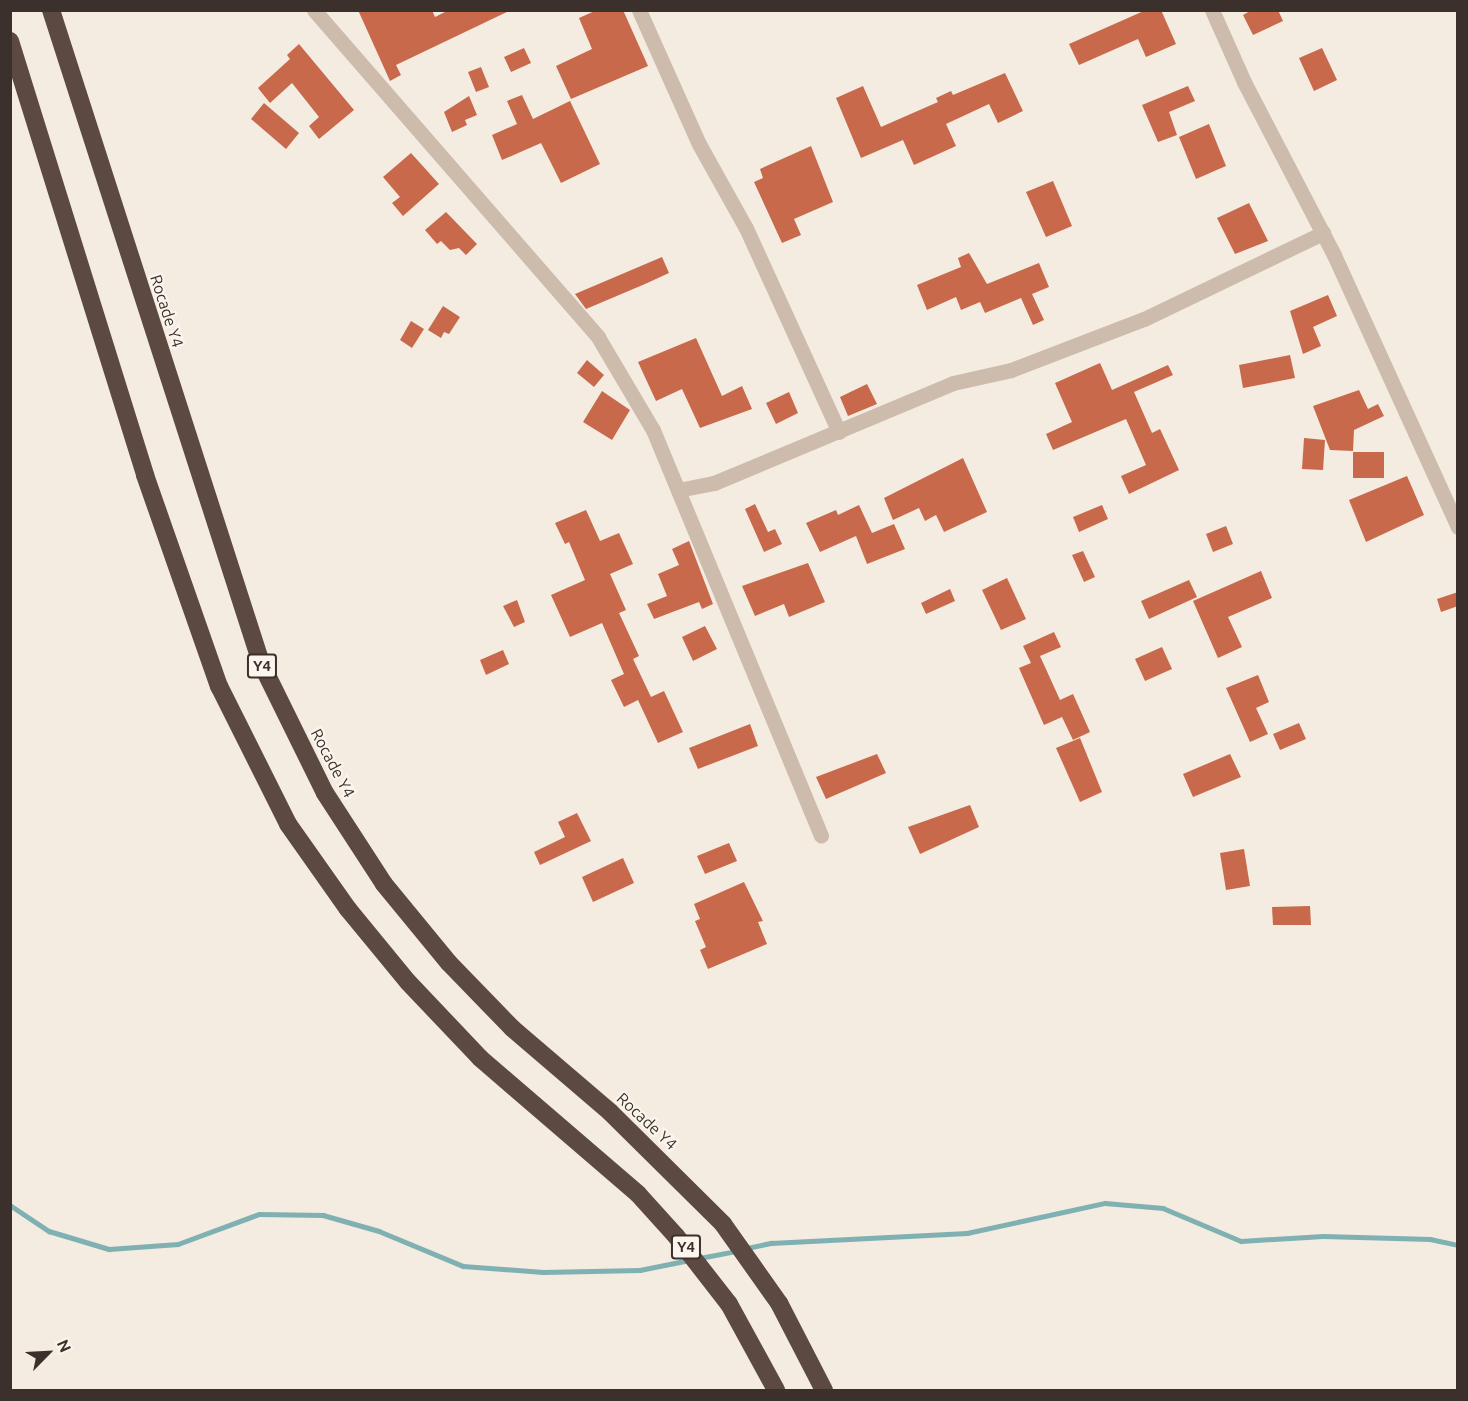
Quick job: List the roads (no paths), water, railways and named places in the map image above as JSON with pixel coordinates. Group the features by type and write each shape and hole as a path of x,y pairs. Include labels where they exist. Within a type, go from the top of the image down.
{"highway":[{"name":"Rocade Y4","path":"51,10 261,663 325,793 384,884 449,963 512,1028 695,1192 723,1224 779,1303 824,1390"},
{"name":"Y4","path":"10,41 145,475 215,675 282,813 348,909 408,982 480,1058 638,1194 708,1272 729,1304 776,1390"}],"street":[{"path":"315,10 598,337 653,430 821,836"},
{"path":"639,10 699,144 746,228 839,432"},
{"path":"1212,10 1244,82 1323,233 1458,527"},
{"path":"678,490 714,483 954,383 1011,370 1144,319 1323,233"}],"waterway":[{"path":"747,1248 771,1243 967,1233 1105,1203 1163,1208 1241,1241 1323,1236 1430,1239 1458,1245"},
{"path":"10,1205 49,1231 109,1249 178,1244 259,1214 323,1215 379,1231 463,1266 543,1272 640,1270 689,1260"},
{"path":"700,1258 736,1251"}]}
